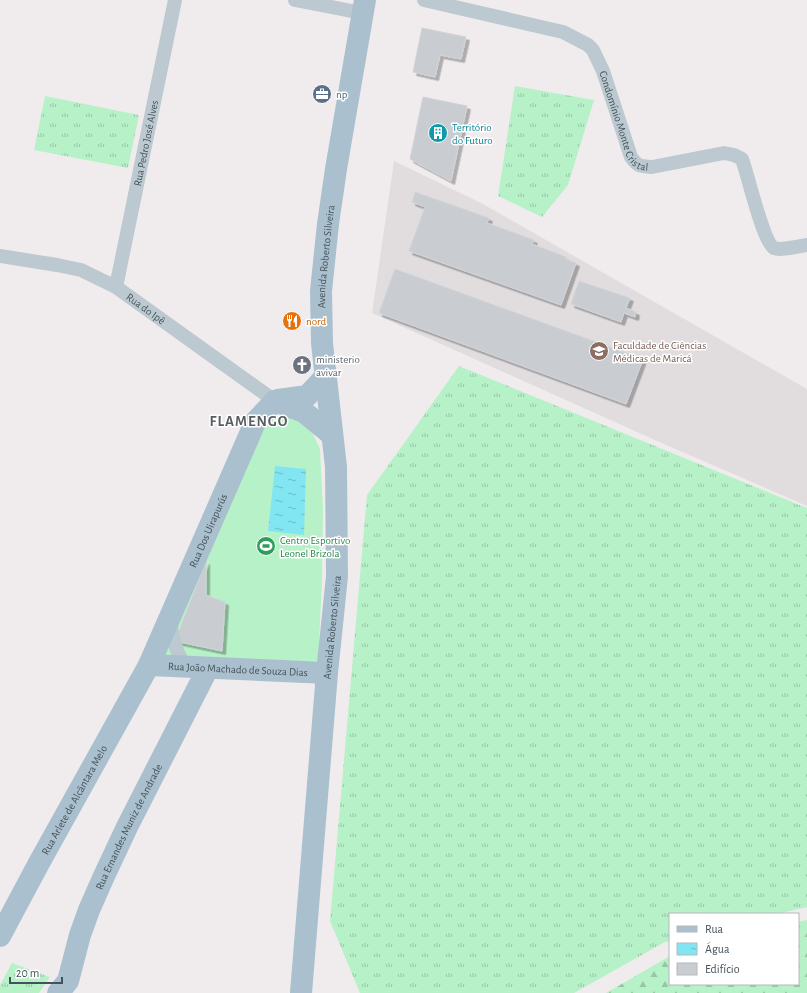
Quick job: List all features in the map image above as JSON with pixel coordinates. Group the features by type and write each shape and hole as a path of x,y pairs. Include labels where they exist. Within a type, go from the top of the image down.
{"main road":[{"name":"Avenida Roberto Silveira","path":"301,993 327,673 337,576 336,467 322,343 321,291 328,224 363,6"},
{"path":"275,401 307,396 325,377"},
{"name":"Rua do Ipê","path":"275,401 304,412 332,435"},
{"name":"Rua Dos Uirapurús","path":"149,665 255,422 275,401"},
{"name":"Rua João Machado de Souza Dias","path":"149,665 327,673"},
{"name":"Rua Arlete de Alcântara Melo","path":"0,936 149,665"},
{"name":"Rua Ernandes Muniz de Andrade","path":"65,989 80,935 101,883 127,828 208,668"}],"street":[{"name":"Rua Pedro José Alves","path":"116,287 175,0"},
{"path":"295,0 363,6"},
{"name":"Condomínio Monte Cristal","path":"424,0 563,32 588,45 597,58 603,71 632,157 636,164 652,167 724,154 734,155 742,159 763,231 773,248 780,249 807,245"},
{"name":"Rua do Ipê","path":"0,256 81,270 116,287 275,401"},
{"path":"169,618 173,643 186,667"}],"shaded area":[{"name":"Faculdade de Ciências Médicas de Maricá","path":"394,161 483,204 807,389 807,506 657,441 372,313"}],"green space":[{"path":"515,86 594,100 568,185 542,217 498,196"},
{"path":"45,96 139,115 128,168 34,150"},
{"path":"459,366 807,508 807,907 781,913 669,913 669,941 665,942 574,993 360,993 330,921 367,495"},
{"name":"Centro Esportivo Leonel Brizola","path":"287,414 309,426 320,449 323,508 322,584 318,661 158,662 257,435 274,419"},
{"path":"807,920 807,993 606,993 669,957 669,985 799,985 799,922"},
{"path":"12,963 50,977 39,993 0,993 0,985"}],"water":[{"path":"275,466 306,469 304,535 268,531"}],"building":[{"path":"422,28 466,37 461,59 440,55 435,77 413,72"},
{"name":"Território do Futuro","path":"423,97 467,106 451,181 410,159"},
{"path":"415,192 489,218 487,223 534,240 532,244 566,257 565,259 576,263 561,305 409,251 425,207 412,202"},
{"path":"395,269 643,359 626,404 379,313"},
{"path":"579,281 630,298 626,308 636,312 635,317 624,313 621,322 571,304"},
{"path":"206,561 206,595 225,602 222,651 175,641"}],"place":[{"name":"np","path":"322,94"},
{"name":"Território do Futuro","path":"438,133"},
{"name":"nord","path":"292,321"},
{"name":"Faculdade de Ciências Médicas de Maricá","path":"599,351"},
{"name":"ministerio avivar","path":"302,365"},
{"name":"Centro Esportivo Leonel Brizola","path":"266,546"}],"district":[{"name":"FLAMENGO","path":"249,421"}]}
